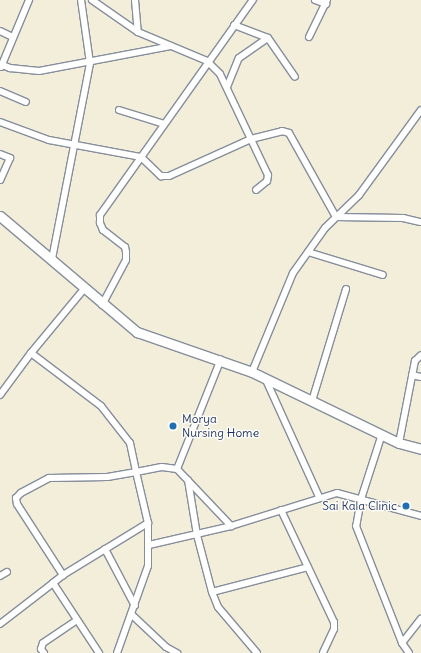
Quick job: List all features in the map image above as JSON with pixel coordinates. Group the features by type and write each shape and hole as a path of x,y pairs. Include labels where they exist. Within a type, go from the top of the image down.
{"main road":[{"path":"0,216 52,259 102,305 137,332 221,359 252,372 266,380 399,442 421,449"}],"street":[{"path":"28,0 0,66 39,71 90,63 171,46"},
{"path":"52,259 90,63 81,0"},
{"path":"94,0 138,32 207,61 227,87 268,175 267,181 256,190"},
{"path":"135,0 138,32"},
{"path":"102,305 126,260 126,252 125,247 103,230 100,223 100,215 207,61 253,0"},
{"path":"310,37 327,2 315,0"},
{"path":"234,25 268,38 295,77"},
{"path":"0,31 13,37"},
{"path":"227,87 239,58 268,38"},
{"path":"0,91 26,102"},
{"path":"119,110 164,124"},
{"path":"252,372 293,273 336,217 359,195 421,110"},
{"path":"0,122 49,140 74,146 141,157 161,176 169,176 251,139 282,130 288,133 336,217"},
{"path":"0,154 10,158 0,180"},
{"path":"336,217 403,218 421,222"},
{"path":"308,252 383,275"},
{"path":"0,395 31,353 84,289"},
{"path":"312,401 346,289"},
{"path":"31,353 101,406 130,444 148,523 148,566 117,653"},
{"path":"399,442 415,361 421,355"},
{"path":"177,469 221,359"},
{"path":"412,375 421,378"},
{"path":"266,380 319,497"},
{"path":"382,434 361,499 356,526 402,643 409,653"},
{"path":"63,575 17,504 16,498 21,493 49,478 107,477 162,467 177,469 231,526"},
{"path":"188,480 197,535 212,592 218,607 257,653"},
{"path":"149,546 231,526 319,497 337,493 421,516"},
{"path":"281,510 334,622 334,629 323,653"},
{"path":"0,624 63,575 148,523"},
{"path":"105,549 135,606"},
{"path":"212,592 308,567"},
{"path":"0,576 7,572"},
{"path":"52,583 76,621 99,653"},
{"path":"132,614 166,647 177,653"},
{"path":"402,643 421,619"},
{"path":"44,653 41,649 44,643 76,621"}],"place":[{"name":"Morya Nursing Home","path":"173,426"},
{"name":"Sai Kala Clinic","path":"406,506"}]}
